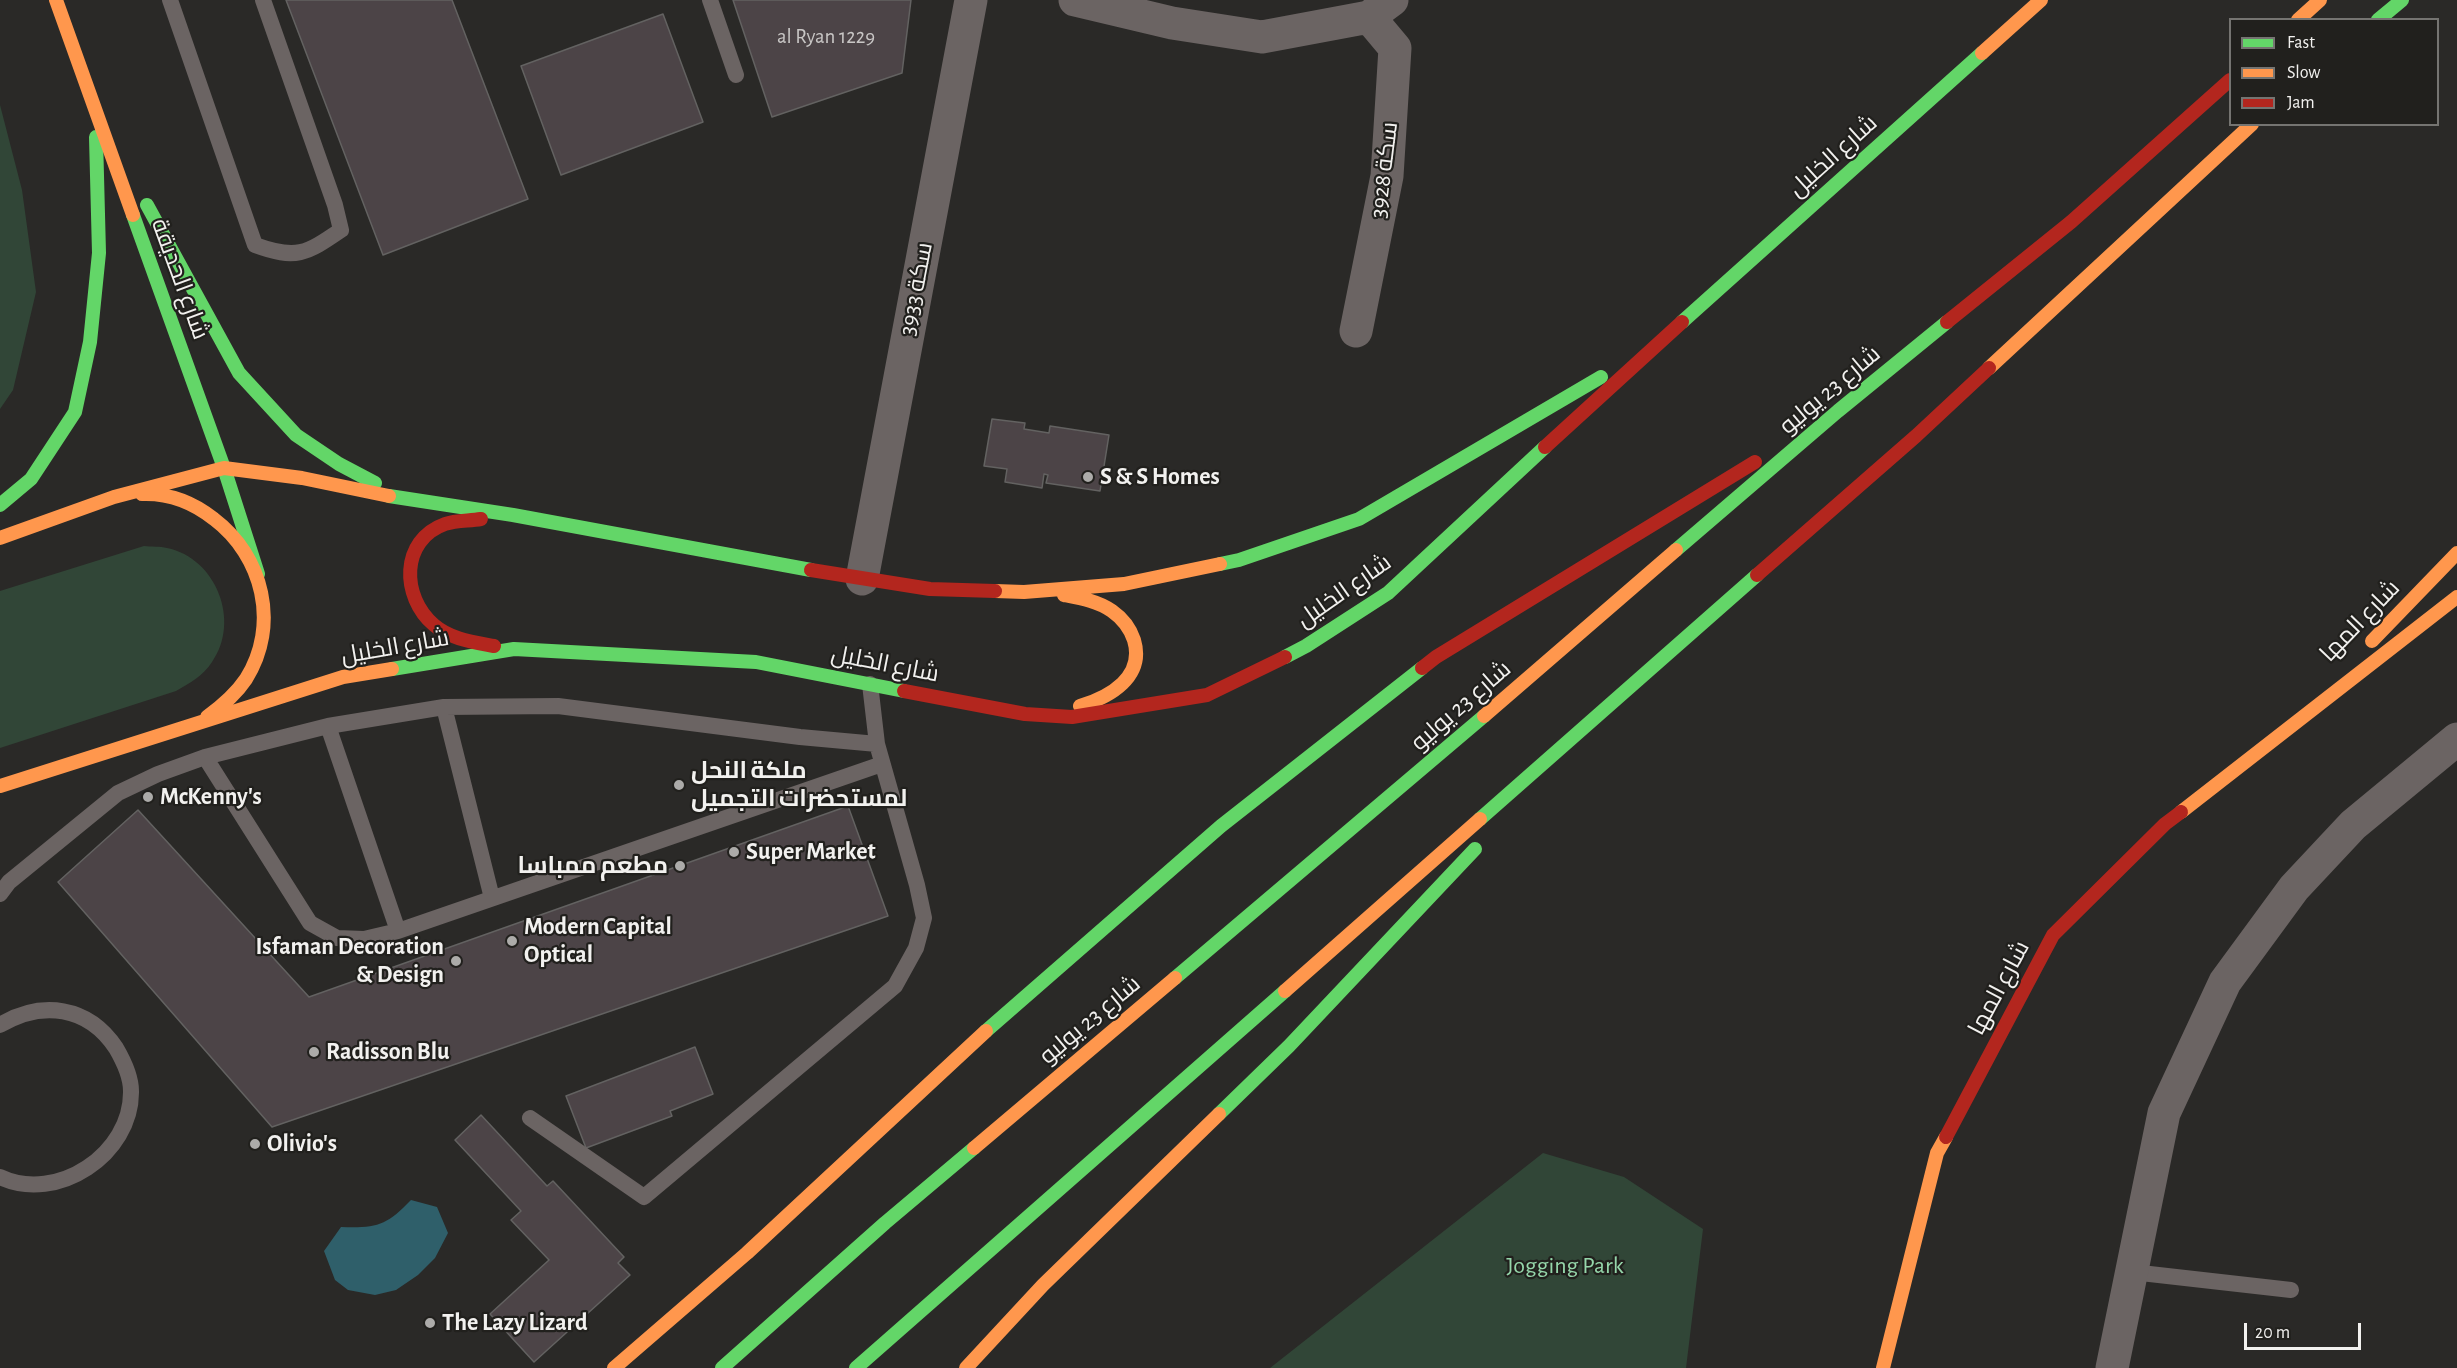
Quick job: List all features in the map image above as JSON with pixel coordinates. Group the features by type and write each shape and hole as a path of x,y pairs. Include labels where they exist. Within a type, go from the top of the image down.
{"street":[{"name":"شارع الحديقة","path":"56,0 224,468 258,574"},
{"name":"سكة 3933","path":"862,579 971,0"},
{"name":"سكة 3928","path":"1075,0 1174,11 1262,38 1380,9 1395,48 1388,176 1356,332"},
{"name":"شارع الخليل","path":"0,786 343,677 514,649 756,662 1025,714 1072,717 1207,694 1306,646 1388,593 1655,346 2041,0"},
{"path":"2300,18 2320,0"},
{"path":"2380,18 2402,0"},
{"name":"شارع 23 يوليو","path":"722,1368 885,1223 1390,796 1838,411 2071,222 2229,81"},
{"path":"95,109 239,374 296,435 339,464 406,499"},
{"path":"0,505 31,480 75,412 90,342 99,253 95,109"},
{"path":"856,1368 1916,436 2250,126"},
{"name":"شارع الخليل","path":"0,538 114,497 224,468 302,478 406,499 513,515 862,579 930,589 1024,592 1124,584 1239,560 1359,519 1655,346"},
{"path":"614,1368 747,1253 1017,1002 1221,826 1436,657 1838,411"},
{"path":"114,497 153,493 191,503 224,524 242,543 258,574 263,596 264,633 251,671 226,703 208,717 187,727"},
{"path":"513,515 444,524 425,535 413,548 409,573 415,603 433,624 461,641 514,649"},
{"name":"شارع المها","path":"2296,720 2457,554"},
{"path":"1024,592 1066,595 1104,606 1120,616 1133,635 1137,653 1134,671 1118,688 1095,702 1025,714"},
{"name":"شارع المها","path":"1883,1368 1936,1154 2053,935 2165,824 2457,597"},
{"path":"1517,804 1632,684"},
{"path":"2112,1368 2164,1113 2225,982 2294,888 2353,825 2457,739"},
{"path":"966,1368 1043,1285 1289,1046 1485,839"}],"lane":[{"path":"170,0 255,244 278,253 302,252 316,247 341,230 335,206 263,0"},
{"path":"710,0 736,75"},
{"path":"530,1118 644,1197 895,986 916,948 924,918 917,885 877,744 870,684"},
{"path":"0,894 9,882 25,868 117,793 158,774 205,757 328,726 444,707 558,706 800,737 877,744"},
{"path":"444,707 492,898"},
{"path":"328,726 398,931"},
{"path":"205,757 310,922 337,938 364,939 398,931 882,764"},
{"path":"0,1025 36,1009 58,1010 86,1018 105,1032 123,1059 131,1090 126,1117 116,1140 94,1164 68,1179 39,1185 9,1182 0,1177"},
{"path":"2132,1272 2291,1290"}],"green space":[{"path":"0,105 22,190 36,292 13,390 0,409"},
{"path":"144,546 164,547 184,554 199,564 219,593 224,628 220,646 212,662 200,675 176,691 0,748 0,591"},
{"name":"Jogging Park","path":"1543,1153 1624,1177 1703,1229 1686,1368 1270,1368"}],"water":[{"path":"411,1200 437,1207 448,1233 435,1258 418,1275 396,1290 375,1295 348,1290 335,1280 324,1251 341,1227 380,1224 395,1215"}],"building":[{"path":"286,0 452,0 528,199 383,255"},
{"path":"733,0 911,0 902,73 772,117"},
{"path":"663,14 703,122 561,175 521,66"},
{"path":"992,419 1025,423 1024,429 1049,433 1050,426 1109,435 1100,491 1046,483 1048,475 1044,474 1042,488 1005,482 1007,469 984,466"},
{"path":"848,806 888,916 272,1127 58,882 138,810 309,997"},
{"path":"695,1047 713,1094 670,1111 672,1116 586,1148 566,1096"},
{"path":"481,1115 547,1186 553,1181 624,1257 618,1263 630,1275 534,1362 490,1314 549,1260 511,1220 521,1211 455,1140"}],"traffic: fast":[{"path":"2380,18 2402,0"},
{"path":"1682,322 1982,53"},
{"path":"0,505 31,479 75,412 90,342 99,253 96,137"},
{"path":"147,205 239,373 296,435 339,464 375,483"},
{"path":"133,215 224,468 258,574"},
{"path":"1676,550 1838,411 1947,322"},
{"path":"1220,564 1239,560 1359,519 1601,377"},
{"path":"1285,657 1388,593 1545,447"},
{"path":"389,496 513,515 811,570"},
{"path":"1480,819 1757,575"},
{"path":"392,669 514,649 756,662 904,691"},
{"path":"986,1031 1221,826 1422,668"},
{"path":"1175,978 1484,716"},
{"path":"1219,1114 1289,1046 1475,849"},
{"path":"856,1368 1285,991"},
{"path":"722,1368 885,1223 974,1148"}],"traffic: slow":[{"path":"56,0 133,215"},
{"path":"1982,53 2041,0"},
{"path":"2300,18 2320,0"},
{"path":"1989,368 2250,126"},
{"path":"0,538 114,497 224,468 302,478 389,496"},
{"path":"142,494 162,495 181,500 214,519 231,534 255,572 264,614 262,636 256,658 238,690 207,717"},
{"path":"1484,716 1676,550"},
{"path":"2372,641 2457,553"},
{"path":"995,591 1024,592 1124,584 1220,564"},
{"path":"1064,595 1095,602 1116,614 1130,631 1136,653 1130,675 1122,684 1103,697 1080,706"},
{"path":"2181,812 2457,597"},
{"path":"0,786 343,677 392,669"},
{"path":"1285,991 1480,819"},
{"path":"974,1148 1175,978"},
{"path":"614,1368 747,1253 986,1031"},
{"path":"966,1368 1043,1285 1219,1114"},
{"path":"1883,1368 1937,1153 1946,1137"}],"traffic: jam":[{"path":"1947,322 2071,222 2229,81"},
{"path":"1545,447 1682,322"},
{"path":"1757,575 1916,436 1989,368"},
{"path":"1422,668 1436,657 1755,462"},
{"path":"481,519 445,524 430,532 420,543 413,556 410,570 411,585 415,600 423,613 440,630 462,639 494,646"},
{"path":"811,570 930,589 995,591"},
{"path":"904,691 1025,714 1072,717 1207,695 1285,657"},
{"path":"1946,1137 2053,935 2165,824 2181,812"}],"place":[{"name":"S & S Homes","path":"1088,477"},
{"name":"ملكة النحل لمستحضرات التجميل","path":"679,785"},
{"name":"McKenny's","path":"148,797"},
{"name":"Super Market","path":"734,852"},
{"name":"مطعم ممباسا","path":"680,866"},
{"name":"Modern Capital Optical","path":"512,941"},
{"name":"Isfaman Decoration & Design","path":"456,961"},
{"name":"Radisson Blu","path":"314,1052"},
{"name":"Olivio's","path":"255,1144"},
{"name":"The Lazy Lizard","path":"430,1323"}]}
